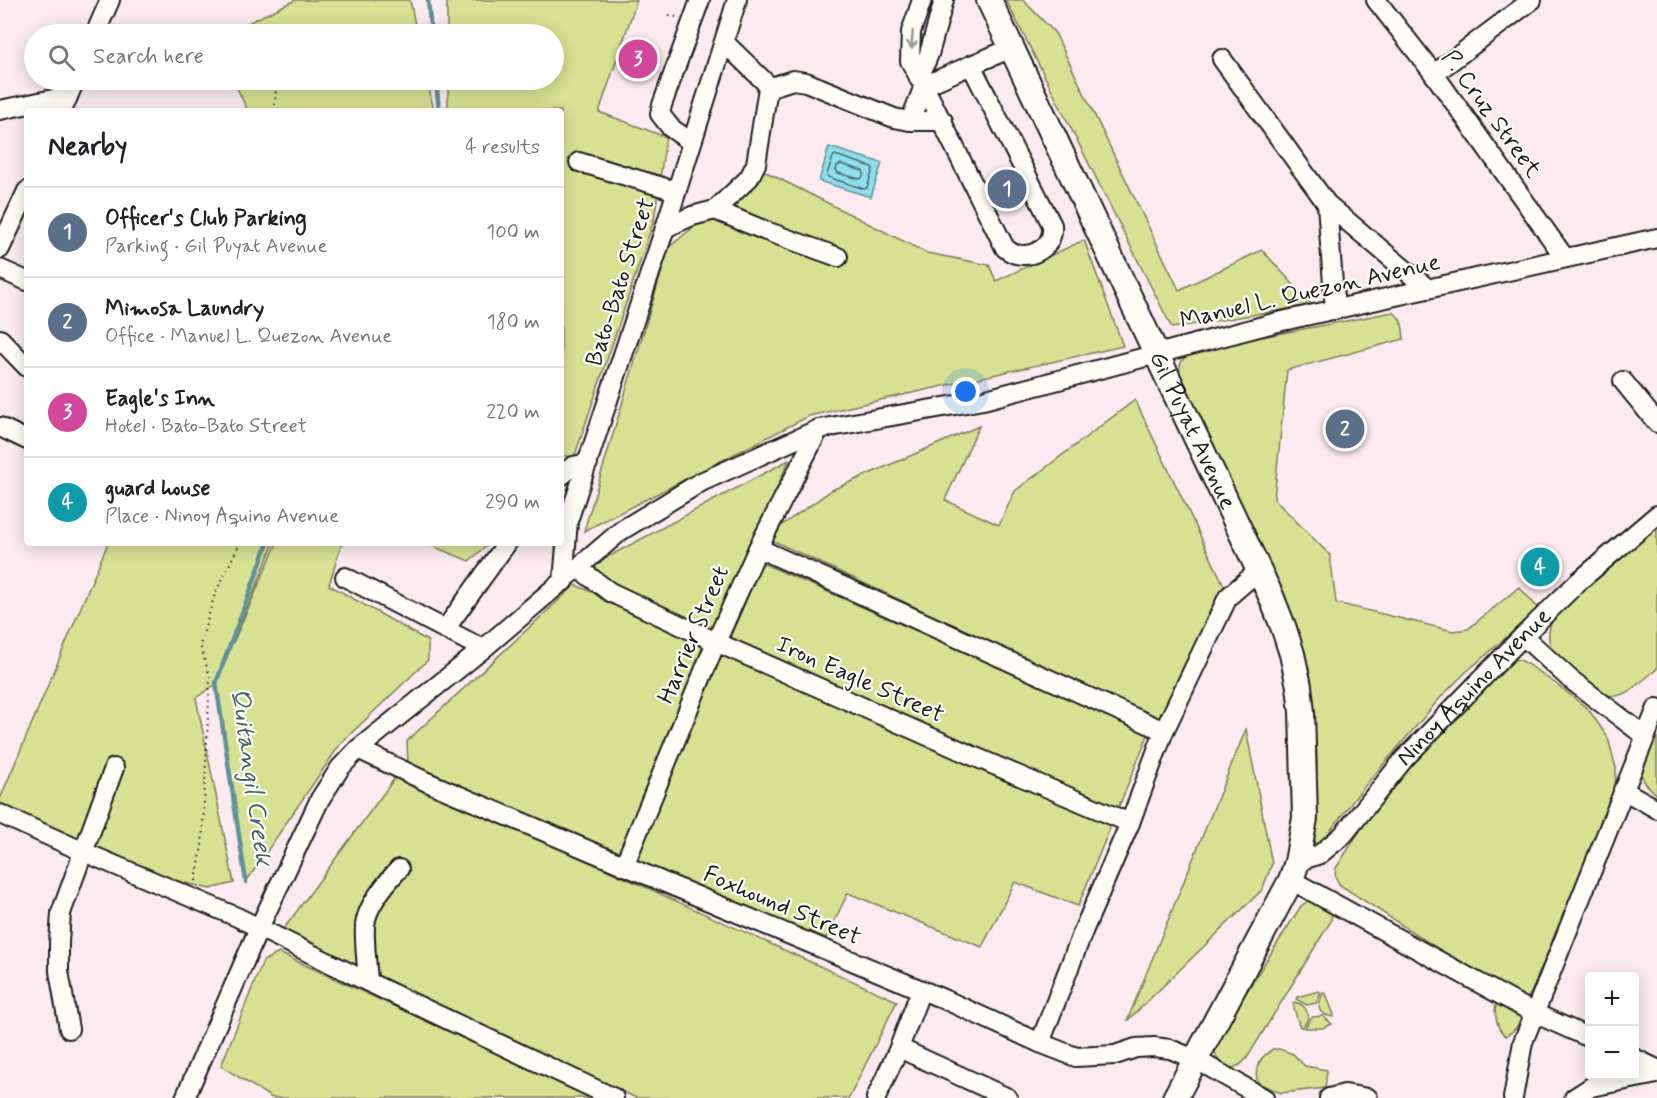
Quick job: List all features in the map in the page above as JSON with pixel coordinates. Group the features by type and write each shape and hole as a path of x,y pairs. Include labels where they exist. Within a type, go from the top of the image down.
{"main road":[{"name":"Gil Puyat Avenue","path":"989,0 1259,570 1284,628 1292,654 1302,712 1305,818 1294,871"},
{"path":"1175,1098 1223,1011 1294,871"}],"street":[{"path":"99,24 110,0"},
{"path":"692,142 671,128 660,114 700,0"},
{"name":"Bato-Bato Street","path":"563,582 568,521 665,228 737,0"},
{"path":"922,0 912,32 910,61 943,121 1005,248 1019,256 1032,254 1042,250 1053,234 1052,225 971,66"},
{"path":"910,120 944,0"},
{"name":"P. Cruz Street","path":"1376,0 1434,74 1564,258"},
{"path":"1434,74 1532,0"},
{"path":"665,228 692,216 715,210 749,178 756,164 768,88 765,82 724,43"},
{"path":"921,82 971,66 1012,48"},
{"path":"1222,59 1327,204 1428,289"},
{"path":"768,88 793,80 806,82 894,118 943,121"},
{"path":"0,110 68,95"},
{"path":"579,162 676,191"},
{"path":"0,249 24,197"},
{"path":"1327,204 1335,310"},
{"path":"715,210 838,257"},
{"name":"Manuel L. Quezon Avenue","path":"185,1098 259,928 320,799 340,768 358,749 483,649 622,530 700,482 819,429 984,400 1278,322 1657,238"},
{"path":"0,269 24,280"},
{"path":"0,339 24,364"},
{"path":"1623,381 1657,423"},
{"path":"0,427 24,439"},
{"name":"Harrier Street","path":"624,866 716,642 758,548 819,429"},
{"path":"564,474 573,466 588,463"},
{"name":"Ninoy Aquino Avenue","path":"1294,871 1343,835 1404,759 1523,636 1578,582 1657,515"},
{"path":"446,628 505,546"},
{"path":"758,548 1164,731"},
{"name":"Iron Eagle Street","path":"578,568 610,592 716,642 1130,823"},
{"path":"1040,1043 1084,929 1130,823 1164,731 1228,597 1259,570"},
{"path":"345,577 483,649"},
{"path":"1523,636 1570,679 1646,736"},
{"path":"1513,1098 1523,1042 1657,708"},
{"name":"Foxhound Street","path":"358,749 427,782 1076,1057 1115,1055 1136,1048 1170,1049 1195,1059 1264,1098"},
{"path":"69,1029 59,971 61,913 114,768"},
{"path":"1623,790 1657,809"},
{"path":"0,814 259,928 614,1098"},
{"path":"368,982 365,923 384,885 399,869"},
{"path":"1294,871 1534,1013 1585,1036"},
{"path":"876,1098 899,1048 921,990"},
{"path":"899,1048 1008,1098"},
{"path":"1639,1060 1657,1069"},
{"path":"1574,1098 1591,1086 1657,1074"},
{"path":"1329,1098 1345,1094 1368,1098"}],"path":[{"path":"274,108 276,90"},
{"path":"193,899 202,846 210,677 200,645 215,594 239,546"}],"green space":[{"path":"295,0 410,0 415,24 246,24"},
{"path":"447,0 637,0 599,112 666,137 654,220 574,458 564,456 564,108 448,108 448,90 564,90 564,24 447,24"},
{"path":"1006,0 1023,0 1055,33 1179,290 1262,250 1312,305 1172,328"},
{"path":"238,90 429,90 433,108 247,108"},
{"path":"764,171 927,253 989,265 996,281 1084,240 1123,346 809,416 584,531 669,247"},
{"path":"1393,312 1401,321 1404,339 1287,370 1274,499 1330,555 1336,603 1453,631 1468,629 1519,587 1539,609 1466,672 1441,697 1316,847 1310,843 1315,818 1317,761 1314,711 1295,625 1181,378 1180,365 1194,350"},
{"path":"1135,400 1232,602 1172,727 765,537 832,490 979,426 945,500 999,525 1015,491"},
{"path":"789,460 713,636 587,568"},
{"path":"1657,528 1657,669 1626,693 1608,695 1574,673 1559,660 1550,643 1551,624 1557,613 1571,599"},
{"path":"107,546 273,546 233,643 276,546 341,546 329,585 428,641 428,660 341,743 246,882 216,684 196,698 234,883 210,889 169,879 0,806 0,799"},
{"path":"432,546 487,546 469,561"},
{"path":"762,563 1149,733 1078,906 1015,882 982,947 848,893 826,938 633,862"},
{"path":"575,585 716,643 621,870 408,767 407,741"},
{"path":"1512,659 1529,665 1589,710 1608,738 1616,768 1615,789 1531,993 1523,1001 1512,997 1340,885 1335,873 1361,829 1407,767"},
{"path":"1657,720 1657,795 1645,783 1640,772"},
{"path":"1246,729 1272,864 1262,890 1127,1021"},
{"path":"397,775 897,1001 849,1098 636,1098 283,930"},
{"path":"1318,900 1332,908 1331,921 1247,1058 1240,1065 1230,1069 1216,1056 1218,1037 1301,906 1308,901"},
{"path":"279,953 592,1098 272,1098 221,1066 263,961"},
{"path":"1319,991 1321,993 1316,1003 1307,1005 1296,999 1297,997"},
{"path":"1323,993 1326,994 1333,1017 1323,1014 1319,1009"},
{"path":"1498,1000 1521,1015 1516,1027 1506,1036 1500,1030 1496,1020 1495,1009"},
{"path":"1293,1003 1303,1006 1307,1012 1308,1018 1303,1027 1300,1027 1297,1019"},
{"path":"1323,1016 1332,1024 1322,1028 1305,1028 1312,1017"},
{"path":"1273,1049 1293,1054 1305,1066 1327,1070 1325,1088 1281,1093 1258,1083 1256,1072 1259,1063"}],"water":[{"path":"829,147 882,163 871,197 819,181"}],"waterway":[{"name":"Quitangil Creek","path":"428,0 430,24"},
{"name":"Quitangil Creek","path":"437,90 439,108"},
{"name":"Quitangil Creek","path":"246,882 216,683 267,546"}],"place":[{"name":"Eagle's Inn","path":"638,59"},
{"name":"Officer's Club Parking","path":"1007,189"},
{"name":"Mimosa Laundry","path":"1345,429"},
{"name":"guard house","path":"1540,567"}]}
